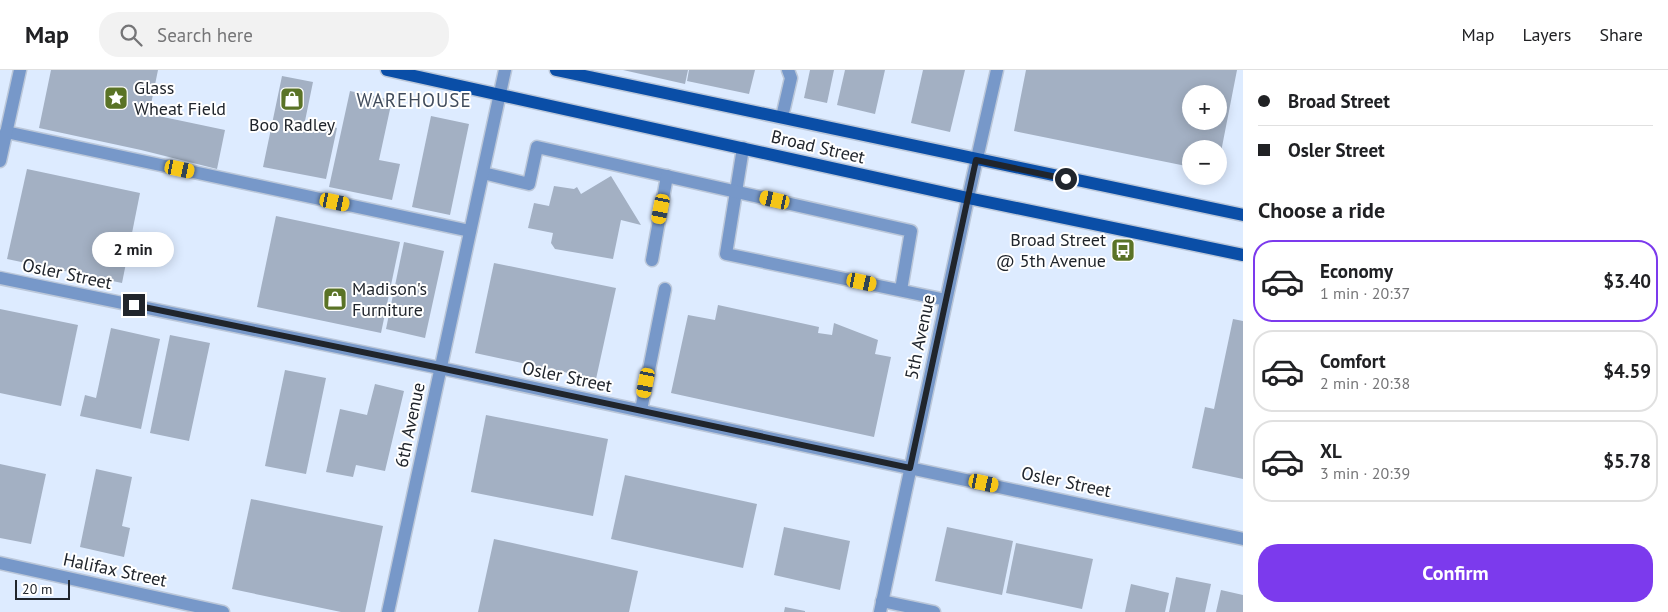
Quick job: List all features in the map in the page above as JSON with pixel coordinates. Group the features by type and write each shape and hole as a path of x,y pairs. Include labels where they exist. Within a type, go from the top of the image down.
{"main road":[{"name":"Broad Street","path":"387,70 968,198 1243,255"},
{"name":"Broad Street","path":"556,70 1243,215"}],"street":[{"path":"0,161 6,132 6,102 20,70"},
{"name":"6th Avenue","path":"388,612 505,70"},
{"path":"782,117 791,78 788,70"},
{"name":"5th Avenue","path":"881,606 997,70"},
{"path":"6,132 470,231"},
{"path":"483,172 529,184 537,147 911,230 901,290"},
{"path":"743,148 726,254 946,300"},
{"path":"652,260 668,176"},
{"name":"Osler Street","path":"0,278 641,410 1243,539"},
{"path":"641,410 665,289"},
{"name":"Halifax Street","path":"0,563 224,612"},
{"path":"881,606 934,612"}],"building":[{"path":"51,70 158,70 149,114 225,130 217,169 39,128"},
{"path":"623,70 688,70 685,84"},
{"path":"689,70 755,70 749,94 687,81"},
{"path":"810,70 834,70 827,103 804,98"},
{"path":"845,70 885,70 875,114 837,105"},
{"path":"923,70 965,70 950,132 911,123"},
{"path":"1026,70 1237,70 1227,121 1227,85 1182,85 1182,130 1225,130 1223,140 1182,140 1182,165 1014,131"},
{"path":"282,76 313,82 305,121 337,128 326,179 263,167"},
{"path":"350,91 392,100 379,160 400,164 392,200 329,187"},
{"path":"431,116 469,124 450,215 412,207"},
{"path":"27,169 140,193 122,283 7,259"},
{"path":"611,176 641,225 621,220 613,259 555,249 551,243 553,233 528,228 534,203 549,206 554,186 574,189 577,187 581,194"},
{"path":"276,216 400,242 381,333 257,307"},
{"path":"404,242 444,251 425,338 386,329"},
{"path":"494,263 616,288 596,379 475,353"},
{"path":"718,305 819,327 818,333 832,335 834,323 878,340 875,354 891,357 874,437 671,393 688,315 715,320"},
{"path":"0,309 78,325 61,406 0,393"},
{"path":"1233,319 1243,321 1243,479 1192,468 1205,407 1214,409"},
{"path":"111,328 160,339 141,429 80,416 85,395 96,398"},
{"path":"170,335 210,343 189,441 150,433"},
{"path":"285,370 326,378 306,474 265,466"},
{"path":"375,384 404,391 385,471 356,465 353,477 326,472 340,409 367,415"},
{"path":"486,415 608,439 593,516 471,492"},
{"path":"0,464 46,474 31,544 0,538"},
{"path":"96,469 132,477 122,526 130,528 124,557 80,547"},
{"path":"625,475 757,504 743,568 611,539"},
{"path":"251,499 383,526 365,612 341,612 232,589"},
{"path":"784,527 850,541 840,590 774,575"},
{"path":"947,527 1013,541 1002,595 935,581"},
{"path":"494,539 638,571 629,612 478,612"},
{"path":"1016,543 1093,559 1082,609 1006,593"},
{"path":"1176,577 1211,584 1205,612 1169,612"},
{"path":"1131,584 1169,593 1165,612 1125,612"},
{"path":"1221,590 1243,595 1243,612 1216,612"},
{"path":"785,607 805,611 805,612 784,612"}],"place":[{"name":"Glass Wheat Field","path":"116,98"},
{"name":"Boo Radley","path":"292,99"},
{"name":"Broad Street @ 5th Avenue","path":"1123,250"},
{"name":"Madison's Furniture","path":"335,299"}],"district":[{"name":"WAREHOUSE","path":"414,100"}],"route":[{"path":"134,305 910,468 976,160 1066,179"}]}
